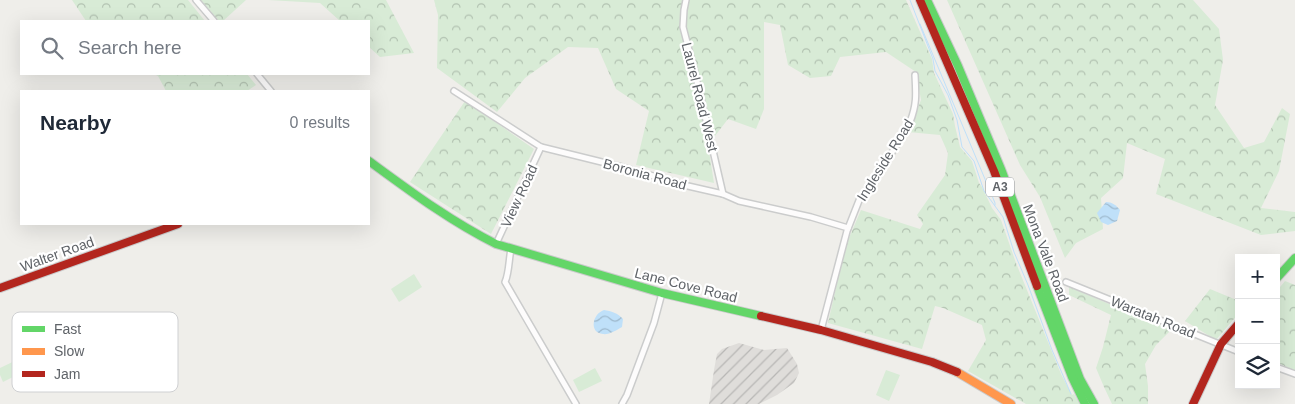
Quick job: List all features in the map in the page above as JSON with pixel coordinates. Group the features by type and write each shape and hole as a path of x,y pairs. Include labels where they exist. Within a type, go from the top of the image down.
{"main road":[{"name":"Mona Vale Road","path":"920,0 994,171 1062,352 1085,404"},
{"name":"Mona Vale Road","path":"927,0 958,66 1001,169 1080,379 1094,404"},
{"name":"Lane Cove Road","path":"370,162 454,222 496,244 662,293 821,330 932,362 954,371 1011,404"},
{"name":"Walter Road","path":"0,288 175,225"},
{"path":"1280,275 1295,258"},
{"path":"1193,404 1221,344 1235,328"}],"street":[{"path":"196,0 213,20"},
{"name":"Laurel Road West","path":"686,0 683,27 723,194"},
{"path":"258,75 270,90"},
{"name":"Ingleside Road","path":"821,330 848,228 860,198 874,181 910,122 914,112 917,95 915,75"},
{"name":"Boronia Road","path":"454,91 541,148 622,167 723,194 739,201 848,228"},
{"name":"View Road","path":"496,244 541,148"},
{"path":"511,249 508,276 505,282 576,404"},
{"name":"Waratah Road","path":"1066,282 1235,350"},
{"path":"622,404 654,323 662,293"},
{"path":"1280,368 1295,374"}],"shaded area":[{"path":"739,343 764,350 787,348 797,364 799,373 794,383 777,395 759,404 709,404 717,354 722,349"}],"green space":[{"path":"72,0 188,0 204,20 85,20"},
{"path":"201,0 246,0 224,20 218,20"},
{"path":"268,0 386,0 414,53 380,57 370,48 370,20 339,20 320,3"},
{"path":"434,0 906,0 932,59 934,73 953,114 960,147 972,161 979,183 992,208 1001,220 1016,263 1061,374 1072,395 1074,394 1080,404 1026,404 968,371 986,340 982,325 943,308 935,306 922,349 828,323 845,247 861,210 920,229 923,224 917,215 945,175 948,153 940,135 908,132 921,100 916,72 886,52 840,57 831,76 810,78 788,65 780,25 764,22 764,109 756,129 728,119 708,145 714,183 636,165 649,111 616,89 598,48 568,47 525,78 497,112 437,68 438,15"},
{"path":"947,0 1193,0 1219,29 1223,60 1215,105 1244,148 1264,142 1282,108 1290,114 1279,171 1261,208 1295,212 1295,231 1261,235 1156,194 1165,159 1127,143 1123,178 1101,198 1103,229 1076,243 1065,258 1040,197 1020,165"},
{"path":"156,75 248,75 256,85 248,90 165,90"},
{"path":"465,101 534,149 491,234 410,182"},
{"path":"414,274 422,287 399,302 391,289"},
{"path":"1285,281 1295,285 1295,371 1280,364 1280,287"},
{"path":"1069,287 1171,330 1156,345 1145,364 1148,404 1112,404 1096,368 1111,315 1069,295"},
{"path":"1210,289 1235,299 1235,318 1216,340 1185,321"},
{"path":"12,362 12,378 3,382 0,368"},
{"path":"595,368 602,381 579,392 573,380"},
{"path":"886,370 900,375 889,401 876,395"}],"water":[{"path":"1106,202 1114,204 1120,210 1117,221 1108,225 1101,222 1097,213"},
{"path":"604,310 621,317 623,319 622,327 613,332 599,333 594,327 594,323 597,315"}],"waterway":[{"path":"910,0 933,59 935,71 948,95 957,120 962,147 974,161 984,191 1003,217 1014,252 1071,394"},
{"path":"920,24 995,205"}],"traffic: fast":[{"path":"927,0 958,66 1001,169 1080,379 1094,404"},
{"path":"370,162 446,216 496,244 662,293 761,316"},
{"path":"1280,275 1295,258"},
{"path":"1037,286 1072,377 1085,404"}],"traffic: slow":[{"path":"957,372 1011,404"}],"traffic: jam":[{"path":"920,0 994,171 1037,286"},
{"path":"0,288 175,225"},
{"path":"761,316 821,330 932,362 957,372"},
{"path":"1193,404 1221,344 1235,328"}]}
